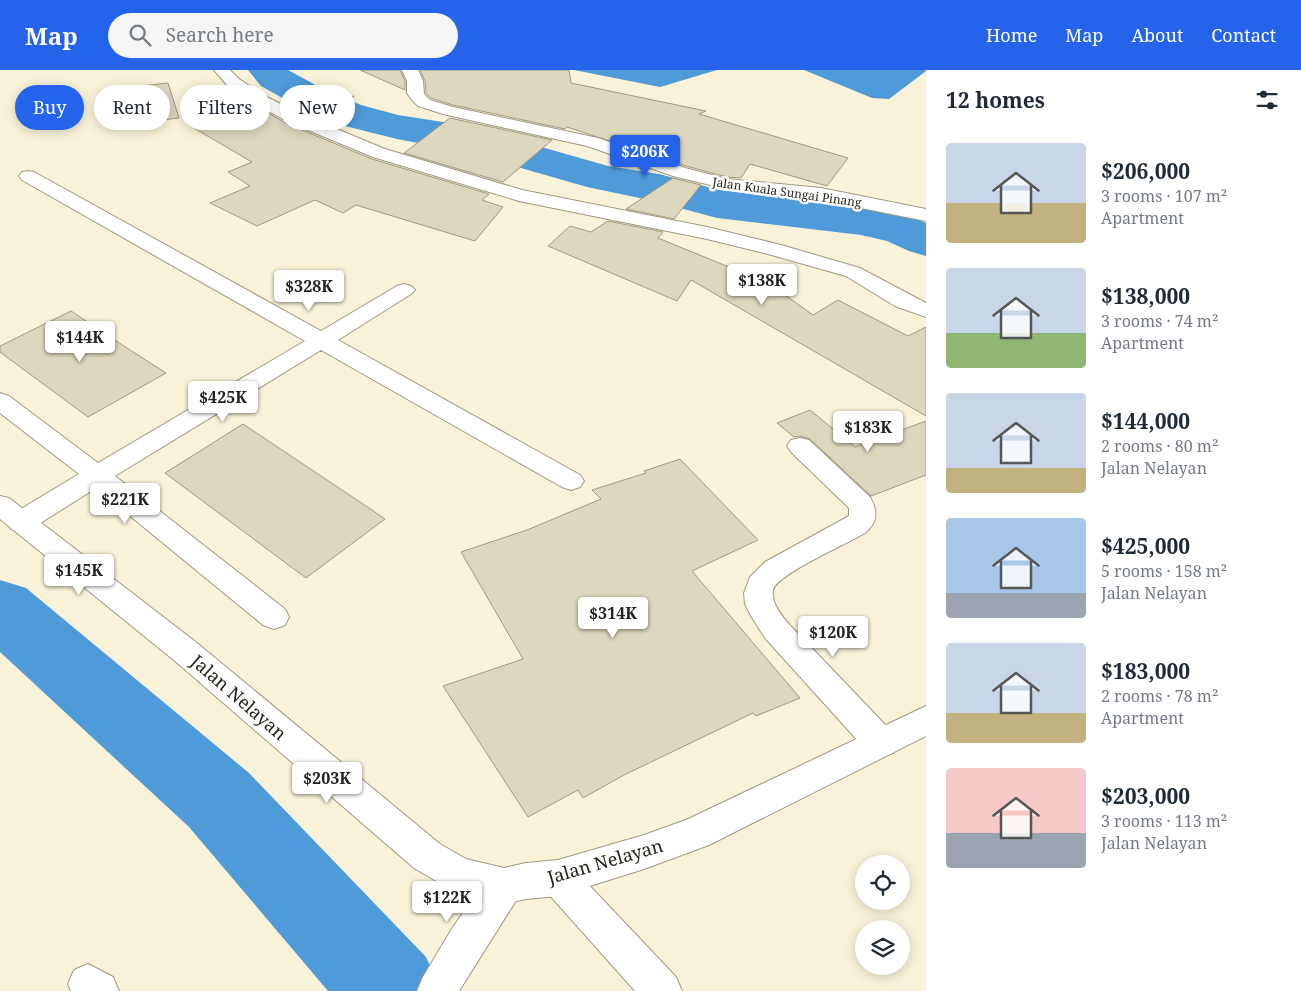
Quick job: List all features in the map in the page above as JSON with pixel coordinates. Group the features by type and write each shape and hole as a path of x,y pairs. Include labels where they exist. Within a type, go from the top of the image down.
{"street":[{"path":"222,70 233,82 283,112 379,153 519,195 707,233 774,249 853,272 904,301 926,311"},
{"name":"Jalan Kuala Sungai Pinang","path":"410,70 415,81 415,93 418,97 424,103 449,111 592,142 706,180 821,194 926,215"},
{"path":"28,176 571,481"},
{"path":"11,514 97,475 404,290"},
{"path":"0,402 97,475 274,617"},
{"path":"800,446 861,504 864,516 852,528 770,570 760,584 758,593 760,602 768,621 880,743"},
{"name":"Jalan Nelayan","path":"11,514 186,652 427,856 456,873 479,881 504,886 526,881 558,878 644,852 696,832 926,720"},
{"path":"558,878 662,991"},
{"path":"437,991 467,941 504,886"}],"water":[{"path":"574,70 717,70 660,87"},
{"path":"804,70 926,71 889,99 872,98"}],"building":[{"path":"360,70 400,70 405,81 405,90"},
{"path":"420,70 569,70 571,83 706,111 699,114 848,158 827,186 750,164 741,178 727,177 686,166 567,127 565,129 453,105 431,98 426,93 425,81"},
{"path":"168,83 169,85 150,85"},
{"path":"170,89 179,118 170,119"},
{"path":"270,114 280,120 280,130 302,130 372,159 489,194 482,200 503,207 475,241 356,205 343,213 315,200 257,226 210,203 250,186 228,172 252,162 197,130 270,130"},
{"path":"450,118 552,140 503,182 404,153"},
{"path":"673,178 701,185 674,219 626,209"},
{"path":"608,221 663,232 658,238 768,283 813,315 838,300 908,336 926,327 926,416 691,280 677,301 548,246 570,226 591,232"},
{"path":"71,311 166,373 88,417 0,352 0,346"},
{"path":"810,410 855,447 926,421 926,475 871,496 810,439 800,436 794,437 777,423"},
{"path":"243,424 385,519 306,578 165,473"},
{"path":"680,459 758,540 692,571 800,698 756,716 753,713 624,775 583,798 578,790 528,817 443,686 523,659 461,552 527,530 601,499 592,490 646,473 644,471"}],"waterway":[{"path":"267,70 274,78 307,96 347,114 397,127 468,139 603,178 659,188 717,204 861,221 902,230 926,241"},
{"path":"0,608 219,800 392,991"}]}
